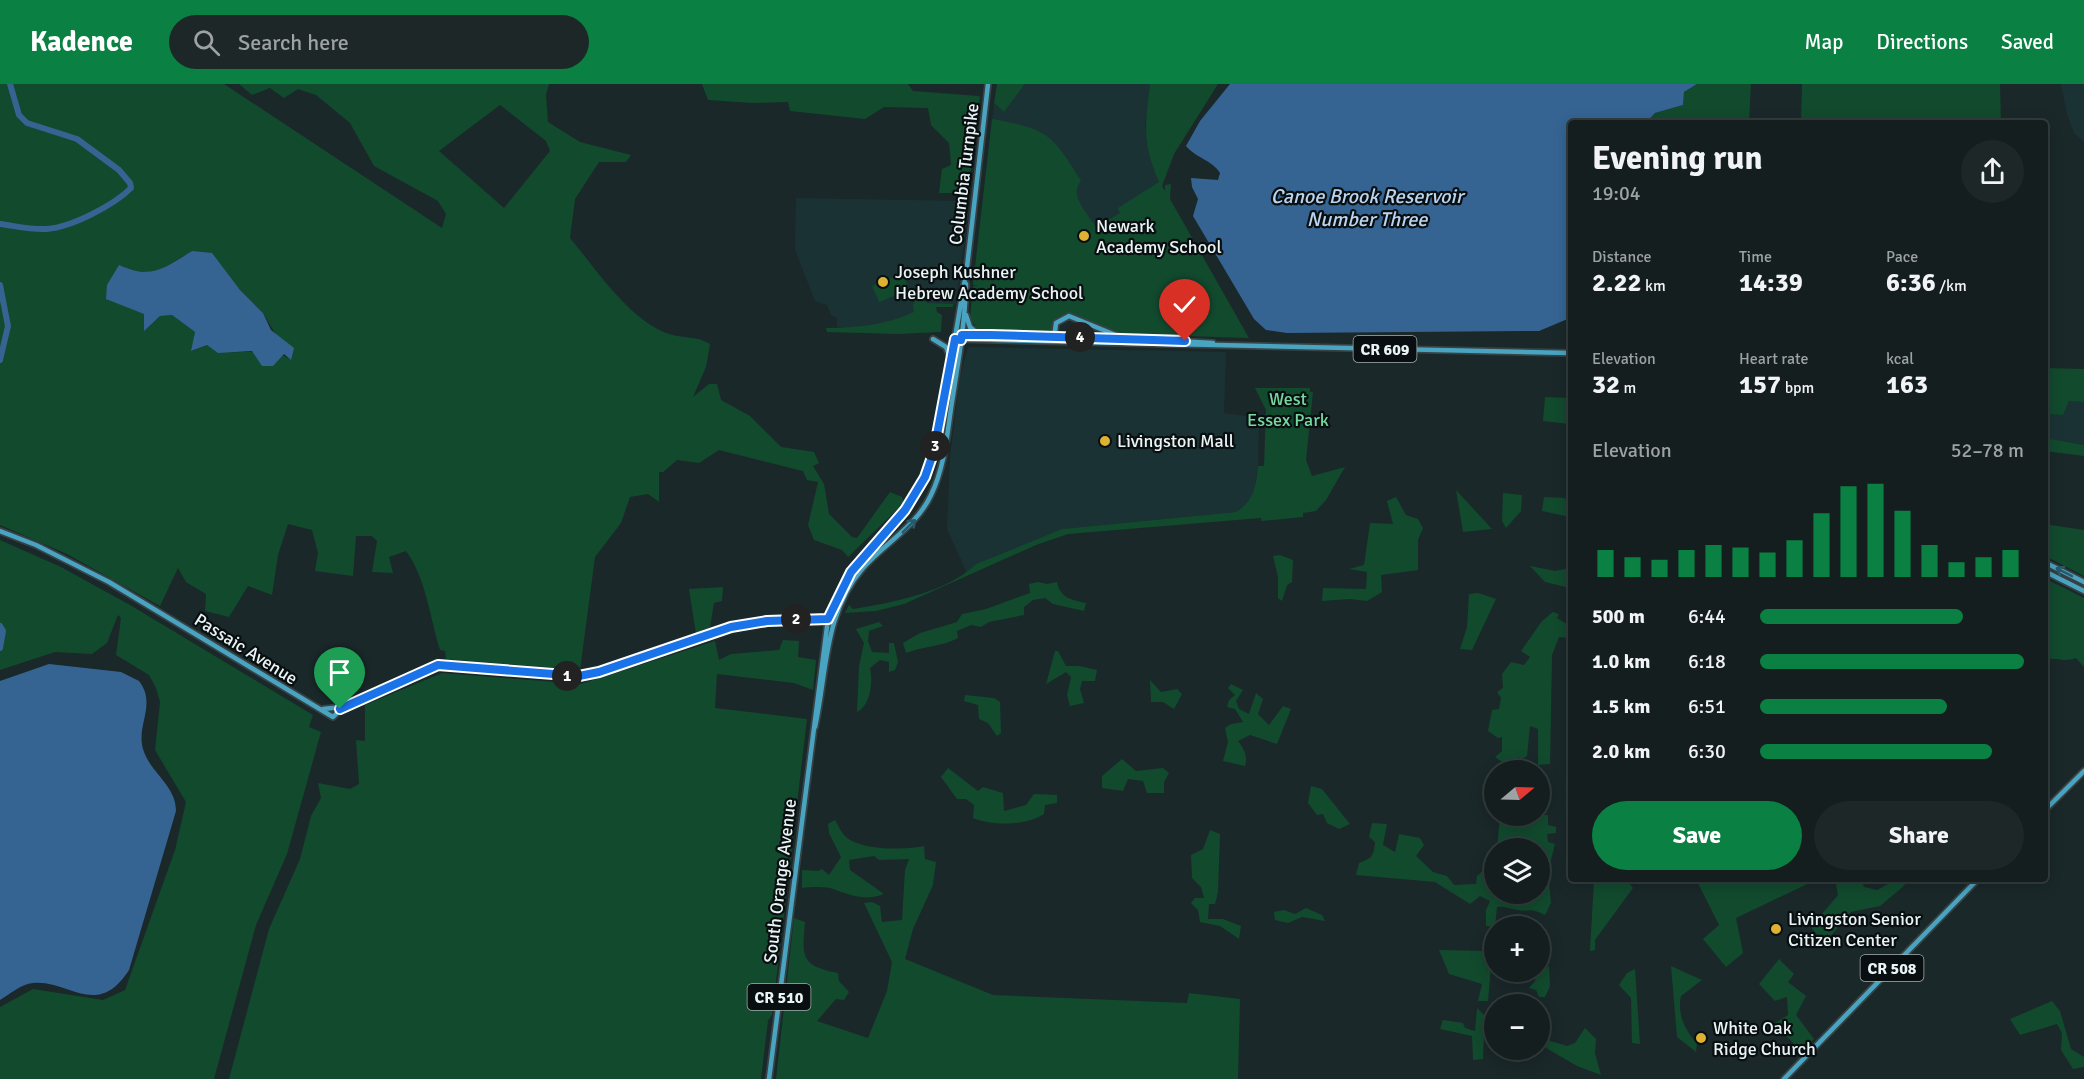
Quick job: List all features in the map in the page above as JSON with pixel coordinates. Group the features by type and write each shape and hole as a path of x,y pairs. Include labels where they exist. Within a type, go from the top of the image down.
{"main road":[{"name":"Columbia Turnpike","path":"831,619 844,594 863,568 914,522 930,497 942,467 959,352 958,337 988,84"},
{"name":"Columbia Turnpike","path":"809,757 831,619 851,572 905,510 925,477 934,451 951,362 965,308 967,267"},
{"path":"965,308 970,327 979,335"},
{"path":"1055,343 1056,323 1069,316 1124,338"},
{"name":"CR 609","path":"958,337 979,335 1124,338 1245,346"},
{"name":"CR 609","path":"958,337 972,340 1055,343 1568,352"},
{"path":"933,339 946,347 951,362"},
{"path":"959,352 965,343 972,340"},
{"name":"Passaic Avenue","path":"0,531 36,545 109,582 318,708 330,710 438,665 579,676 599,672 731,627 767,621 831,619"},
{"path":"2048,563 2084,582"},
{"path":"2048,573 2084,591"},
{"name":"South Orange Avenue","path":"769,1079 809,757"},
{"path":"2048,807 2084,771"},
{"name":"CR 508","path":"1784,1079 1975,882"}],"shaded area":[{"name":"Newark Academy School","path":"1025,84 1150,84 1145,127 1159,182 1228,318 1226,321 1015,288 973,285 994,103 1004,112"},
{"path":"2061,84 2084,84 2084,142 2074,133 2067,114"},
{"name":"Joseph Kushner Hebrew Academy School","path":"796,198 962,201 969,211 955,305 929,304 898,333 837,327 837,318 831,315 827,305 815,301 795,250"},
{"name":"Livingston Mall","path":"968,347 1226,352 1224,413 1253,417 1259,423 1258,466 1254,493 1247,505 1236,512 1062,529 976,564 967,573 947,529 950,457 960,377"},
{"path":"2069,401 2084,402 2084,445 2048,439 2048,414 2063,415"}],"green space":[{"path":"0,84 224,84 442,228 446,214 438,201 374,166 350,123 316,95 298,89 284,98 270,88 252,95 239,84 549,84 546,95 548,122 580,142 631,155 626,162 599,162 575,199 570,238 613,291 638,316 666,333 699,339 710,344 706,367 693,397 709,384 717,384 721,400 750,416 781,447 814,452 819,463 813,466 824,484 829,514 852,537 857,538 890,492 902,497 904,503 848,557 842,550 814,540 808,525 818,482 807,480 803,471 719,450 699,463 677,460 663,472 659,472 659,502 648,494 630,497 621,523 595,557 580,670 446,659 445,651 440,650 423,586 413,562 406,551 389,557 393,573 372,572 377,541 372,536 356,536 353,576 315,571 318,553 312,530 288,524 278,555 272,595 248,586 229,617 205,611 206,594 186,582 178,568 160,606 67,554 0,525","holes":["500,105 546,141 550,151 504,208 439,151","192,251 240,290 263,313 291,360 271,352 227,352 207,345 192,351 195,332 172,315 160,316 144,330 145,314 128,270 155,273"]},
{"path":"702,84 908,84 913,91 978,96 980,97 970,176 964,182 961,193 939,193 942,169 951,165 949,143 931,125 928,108 884,107 865,119 790,111 788,102 752,103 708,100"},
{"path":"997,84 1025,84 1004,112 994,103"},
{"name":"Newark Academy School","path":"1150,84 1218,84 1174,154 1162,186 1165,191 1165,185 1171,184 1170,199 1249,338 1121,334 1074,315 1059,317 1051,332 978,330 970,318 973,286 978,286 973,285 992,119 1025,126 1047,136 1055,143 1081,181 1078,186 1078,198 1096,227 1120,213 1118,208 1159,182 1150,156 1146,134"},
{"path":"1697,84 1751,84 1749,120 1649,120 1655,113 1683,105 1684,92"},
{"path":"1802,84 2000,84 2001,120 1801,120"},
{"path":"903,273 909,290 879,302 872,286"},
{"path":"917,297 928,303 953,304 953,307 936,307 937,312 942,315 941,332 898,334 827,332 826,328 871,325 914,312 913,305"},
{"path":"2048,368 2084,369 2084,402 2069,401 2063,415 2048,414"},
{"name":"West Essex Park","path":"1255,388 1310,388 1310,392 1313,392 1306,460 1312,476 1345,467 1326,500 1316,511 1303,513 1303,517 1261,521 1261,518 1068,534 1036,545 904,604 876,611 845,613 849,605 853,609 901,600 935,589 964,574 976,564 1062,529 1236,512 1247,503 1253,492 1258,466 1264,466 1266,410"},
{"path":"1545,397 1568,398 1568,424 1543,421"},
{"path":"2048,439 2084,445 2084,456 2048,451"},
{"path":"1456,490 1492,529 1463,532"},
{"path":"1503,493 1522,495 1521,511 1506,528 1502,521"},
{"path":"1396,497 1406,515 1418,519 1423,528 1418,540 1418,570 1381,575 1382,592 1367,601 1350,599 1322,601 1323,588 1366,589 1367,572 1349,569 1364,565 1370,523 1393,524 1387,501"},
{"path":"1544,497 1565,498 1568,505 1568,517 1542,511"},
{"path":"2048,525 2084,530 2084,576 2048,558"},
{"path":"0,540 61,567 130,605 313,715 309,727 321,732 287,854 256,925 214,1079 0,1079 0,1007 33,989 103,1000 125,990 175,850 186,802 155,750 160,702 156,688 149,675 116,655 121,618 118,615 107,643 92,654 55,652 0,670"},
{"path":"1280,555 1293,560 1292,582 1287,585 1282,601 1278,598 1278,577 1273,556"},
{"path":"1530,566 1555,571 1568,568 1568,588 1545,582"},
{"path":"2048,580 2084,598 2084,667 2076,658 2048,660"},
{"path":"1038,582 1047,584 1057,582 1064,595 1086,603 1084,611 1053,604 1045,598 1033,600 1024,607 1024,615 989,622 981,627 971,625 957,631 958,638 952,641 906,653 903,643 920,633 957,622 962,614 986,609 1030,593 1029,584"},
{"path":"723,587 722,601 714,603 710,627 696,634 689,589"},
{"path":"1478,593 1496,599 1472,650 1460,649 1467,627 1469,594"},
{"path":"1553,612 1559,614 1557,618 1568,625 1568,638 1559,637 1552,655 1550,764 1550,760 1538,760 1538,729 1530,726 1527,756 1522,759 1518,757 1520,760 1500,760 1495,757 1502,751 1502,737 1498,738 1488,731 1492,710 1499,709 1501,698 1497,692 1503,688 1502,674 1511,662 1524,665 1530,657 1521,651 1542,621"},
{"path":"879,622 883,626 869,631 868,641 872,652 889,653 889,643 894,643 898,662 895,670 889,672 889,662 880,660 870,668 871,686 868,699 862,709 857,712 859,666 864,643 856,629"},
{"path":"783,640 799,641 798,657 816,660 813,690 794,683 717,674 715,708 807,719 772,1015 768,1021 761,1079 229,1079 269,929 300,859 311,816 321,798 318,783 350,789 359,784 356,740 365,741 365,705 442,673 581,684 715,641 719,660 731,654 779,650"},
{"path":"1055,651 1058,651 1066,666 1097,670 1095,681 1082,681 1080,689 1084,703 1070,706 1067,695 1071,677 1066,672 1046,684"},
{"path":"1150,680 1161,692 1177,689 1182,694 1174,709 1163,702 1151,702"},
{"path":"1231,684 1243,690 1236,701 1239,709 1249,714 1256,693 1263,699 1258,714 1269,725 1283,706 1291,709 1277,744 1250,735 1238,741 1245,753 1245,766 1223,761 1228,742 1225,728 1231,724 1243,722 1235,709 1227,707 1229,700 1235,695 1228,688"},
{"path":"965,695 994,698 1000,702 1001,733 997,736 988,723 979,719 978,705 964,701"},
{"path":"1122,759 1136,771 1163,768 1169,773 1164,782 1164,793 1147,793 1143,781 1128,779 1123,791 1102,788 1102,776"},
{"path":"948,768 978,791 983,787 1003,793 1004,811 1026,805 1034,794 1057,795 1057,803 1045,805 1044,814 1028,821 1009,824 981,821 973,818 974,805 966,799 957,799 941,777"},
{"path":"1311,786 1322,789 1350,824 1339,829 1327,823 1323,814 1317,815 1308,803"},
{"path":"835,820 844,834 852,841 883,848 924,846 925,859 936,862 933,885 913,929 905,959 993,995 1187,1003 1189,993 1240,999 1238,1079 776,1079 794,918 805,922 804,951 806,958 816,967 838,973 839,981 849,992 844,1000 836,999 817,1021 868,1038 887,991 892,962 864,903 872,902 880,906 882,922 902,920 905,870 909,859 879,860 874,856 849,860 850,870 884,894 878,896 860,897 824,887 802,888 802,870 822,869 829,875 841,857 829,833 828,824"},
{"path":"1372,823 1387,824 1383,845 1395,852 1399,834 1420,838 1424,845 1416,856 1433,872 1447,876 1454,885 1476,884 1477,876 1484,870 1484,898 1480,896 1470,904 1435,882 1356,875 1359,863 1370,858 1374,850 1375,842 1369,837"},
{"path":"1499,826 1556,827 1556,833 1547,834 1548,838 1498,838"},
{"path":"1210,830 1220,834 1218,892 1215,904 1209,904 1208,919 1223,919 1241,926 1239,939 1220,926 1200,922 1198,910 1191,903 1195,898 1204,898 1201,887 1192,878 1191,855 1203,849"},
{"path":"1550,843 1555,844 1550,864"},
{"path":"1594,882 1628,882 1633,888 1595,940 1595,950 1590,951"},
{"path":"1698,882 1812,882 1736,918 1743,953 1726,967 1703,939 1719,925"},
{"path":"1836,882 1862,882 1864,887 1877,890 1888,884 1887,882 1903,882 1905,885 1880,906 1851,912 1824,944 1811,927 1838,895"},
{"path":"1550,893 1551,903 1545,915 1533,910 1497,907 1496,916 1486,916 1489,904 1550,904"},
{"path":"1306,908 1322,915 1325,921 1302,917 1288,923 1275,920 1274,912 1284,910 1295,914"},
{"path":"1439,950 1484,951 1484,982 1490,982 1489,994 1484,994 1484,1001 1478,1001 1482,984 1449,974"},
{"path":"1779,959 1794,974 1788,982 1806,996 1796,1015 1814,1039 1801,1052 1775,1023 1788,1015 1787,997 1775,1001 1759,984"},
{"path":"1671,966 1702,980 1681,996 1680,1003 1683,1022 1697,1043 1696,1052 1677,1037"},
{"path":"1635,969 1640,1044 1632,1043 1631,998 1619,985 1627,973"},
{"path":"1534,982 1550,982 1546,994 1538,994 1536,990 1529,988"},
{"path":"2052,1001 2060,1011 2071,1049 2084,1057 2084,1067 2073,1069 2061,1050 2062,1033 2057,1024 2020,1035 2010,1019"},
{"path":"1477,1008 1484,1015 1483,1059 1473,1060 1472,1036 1440,1029 1443,1020 1463,1023 1465,1028 1475,1031"},
{"path":"1585,1028 1596,1039 1595,1053 1601,1075 1577,1066 1550,1050 1550,1041 1567,1046 1575,1043"}],"water":[{"name":"Canoe Brook Reservoir Number Three","path":"1230,84 1697,84 1684,92 1683,105 1655,113 1649,120 1568,120 1568,319 1539,331 1287,333 1266,330 1254,319 1193,216 1198,199 1192,187 1191,178 1218,180 1220,173 1186,146 1200,121"},
{"path":"192,251 212,253 240,290 263,313 271,330 294,348 291,360 284,354 273,366 262,366 252,351 218,353 207,345 191,351 195,332 172,315 160,316 144,331 144,314 106,299 107,285 119,265 140,272 149,272 165,267"},
{"path":"49,664 121,672 139,681 146,698 142,731 143,749 151,765 172,794 176,811 129,970 117,985 106,993 94,995 82,994 46,983 33,983 20,987 0,1000 0,681"}],"waterway":[{"path":"0,224 35,229 68,224 92,214 124,195 131,188 130,183 119,170 77,139 27,123 19,115 10,84"},
{"path":"0,285 8,326 0,360"},
{"path":"0,626 3,631 0,648"}],"place":[{"name":"Newark Academy School","path":"1084,236"},
{"name":"Joseph Kushner Hebrew Academy School","path":"883,282"},
{"name":"Livingston Mall","path":"1105,441"},
{"name":"Livingston Senior Citizen Center","path":"1776,929"},
{"name":"White Oak Ridge Church","path":"1701,1038"}],"route":[{"path":"340,709 438,665 579,676 599,672 718,630 742,624 796,619 828,619 842,586 851,572 905,510 925,477 934,451 955,339 961,340 962,335 990,335 1185,341"}]}
